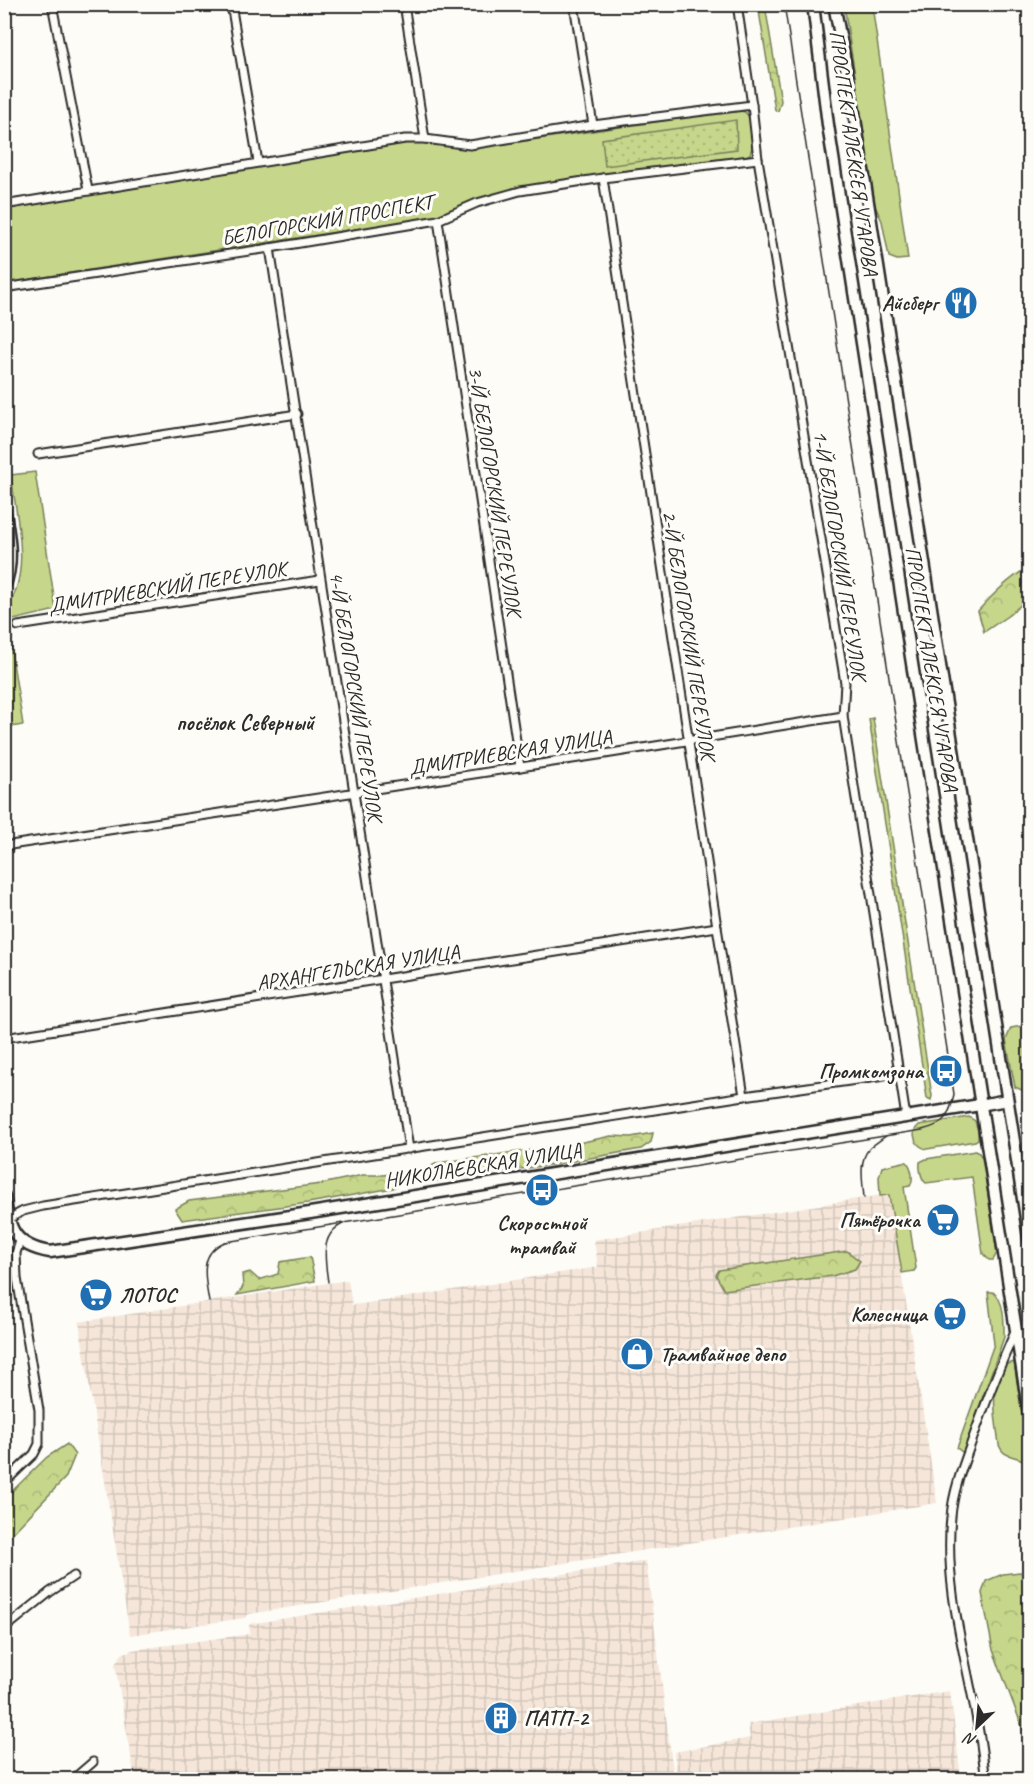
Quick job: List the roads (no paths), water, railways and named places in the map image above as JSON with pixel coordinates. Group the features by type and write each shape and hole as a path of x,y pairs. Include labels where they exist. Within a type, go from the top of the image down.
{"main road":[{"name":"ПРОСПЕКТ АЛЕКСЕЯ УГАРОВА","path":"1029,1244 851,93 835,7 813,9 828,125 1029,1420"},
{"path":"4,507 10,567 4,587"},
{"name":"НИКОЛАЕВСКАЯ УЛИЦА","path":"20,1241 38,1250 50,1252 68,1250 1007,1100"},
{"path":"4,1196 7,1220 20,1241"}],"street":[{"path":"52,4 88,190"},
{"path":"231,4 258,162"},
{"path":"404,4 425,139"},
{"path":"574,4 593,125"},
{"name":"1-Й БЕЛОГОРСКИЙ ПЕРЕУЛОК","path":"737,4 759,159 845,683 843,716 906,1117"},
{"path":"4,204 405,139 425,139 470,145 593,125 752,105"},
{"name":"БЕЛОГОРСКИЙ ПРОСПЕКТ","path":"4,288 438,220 477,203 520,191 603,178 759,159"},
{"name":"2-Й БЕЛОГОРСКИЙ ПЕРЕУЛОК","path":"603,178 744,1096"},
{"name":"3-Й БЕЛОГОРСКИЙ ПЕРЕУЛОК","path":"438,220 520,766"},
{"name":"4-Й БЕЛОГОРСКИЙ ПЕРЕУЛОК","path":"270,248 409,1149"},
{"path":"38,454 297,414"},
{"name":"ДМИТРИЕВСКИЙ ПЕРЕУЛОК","path":"18,626 321,580"},
{"name":"ДМИТРИЕВСКАЯ УЛИЦА","path":"4,846 843,716"},
{"name":"АРХАНГЕЛЬСКАЯ УЛИЦА","path":"4,1038 717,927"},
{"name":"НИКОЛАЕВСКАЯ УЛИЦА","path":"7,1220 22,1211 43,1206 744,1096 899,1074"},
{"path":"4,1483 34,1454 39,1444 39,1410 17,1278 16,1252 20,1241"},
{"path":"986,1779 949,1565 951,1516 962,1468 998,1368 1016,1331"},
{"path":"4,1629 74,1576"},
{"path":"72,1779 93,1762"}],"tram line":[{"path":"209,1302 205,1275 207,1259 216,1247 225,1242 922,1130 941,1122 948,1114 954,1094 784,4"},
{"path":"864,1198 863,1160 869,1149 886,1136"},
{"path":"328,1282 325,1256 327,1240 331,1233 345,1223"}],"place":[{"name":"Айсберг","path":"961,303"},
{"name":"Промкомзона","path":"946,1071"},
{"name":"Скоростной трамвай","path":"542,1190"},
{"name":"Пятёрочка","path":"943,1220"},
{"name":"ЛОТОС","path":"96,1295"},
{"name":"Колесница","path":"950,1314"},
{"name":"Трамвайное депо","path":"637,1354"},
{"name":"ПАТП-2","path":"501,1718"}],"district":[{"name":"посёлок Северный","path":"245,722"}]}
